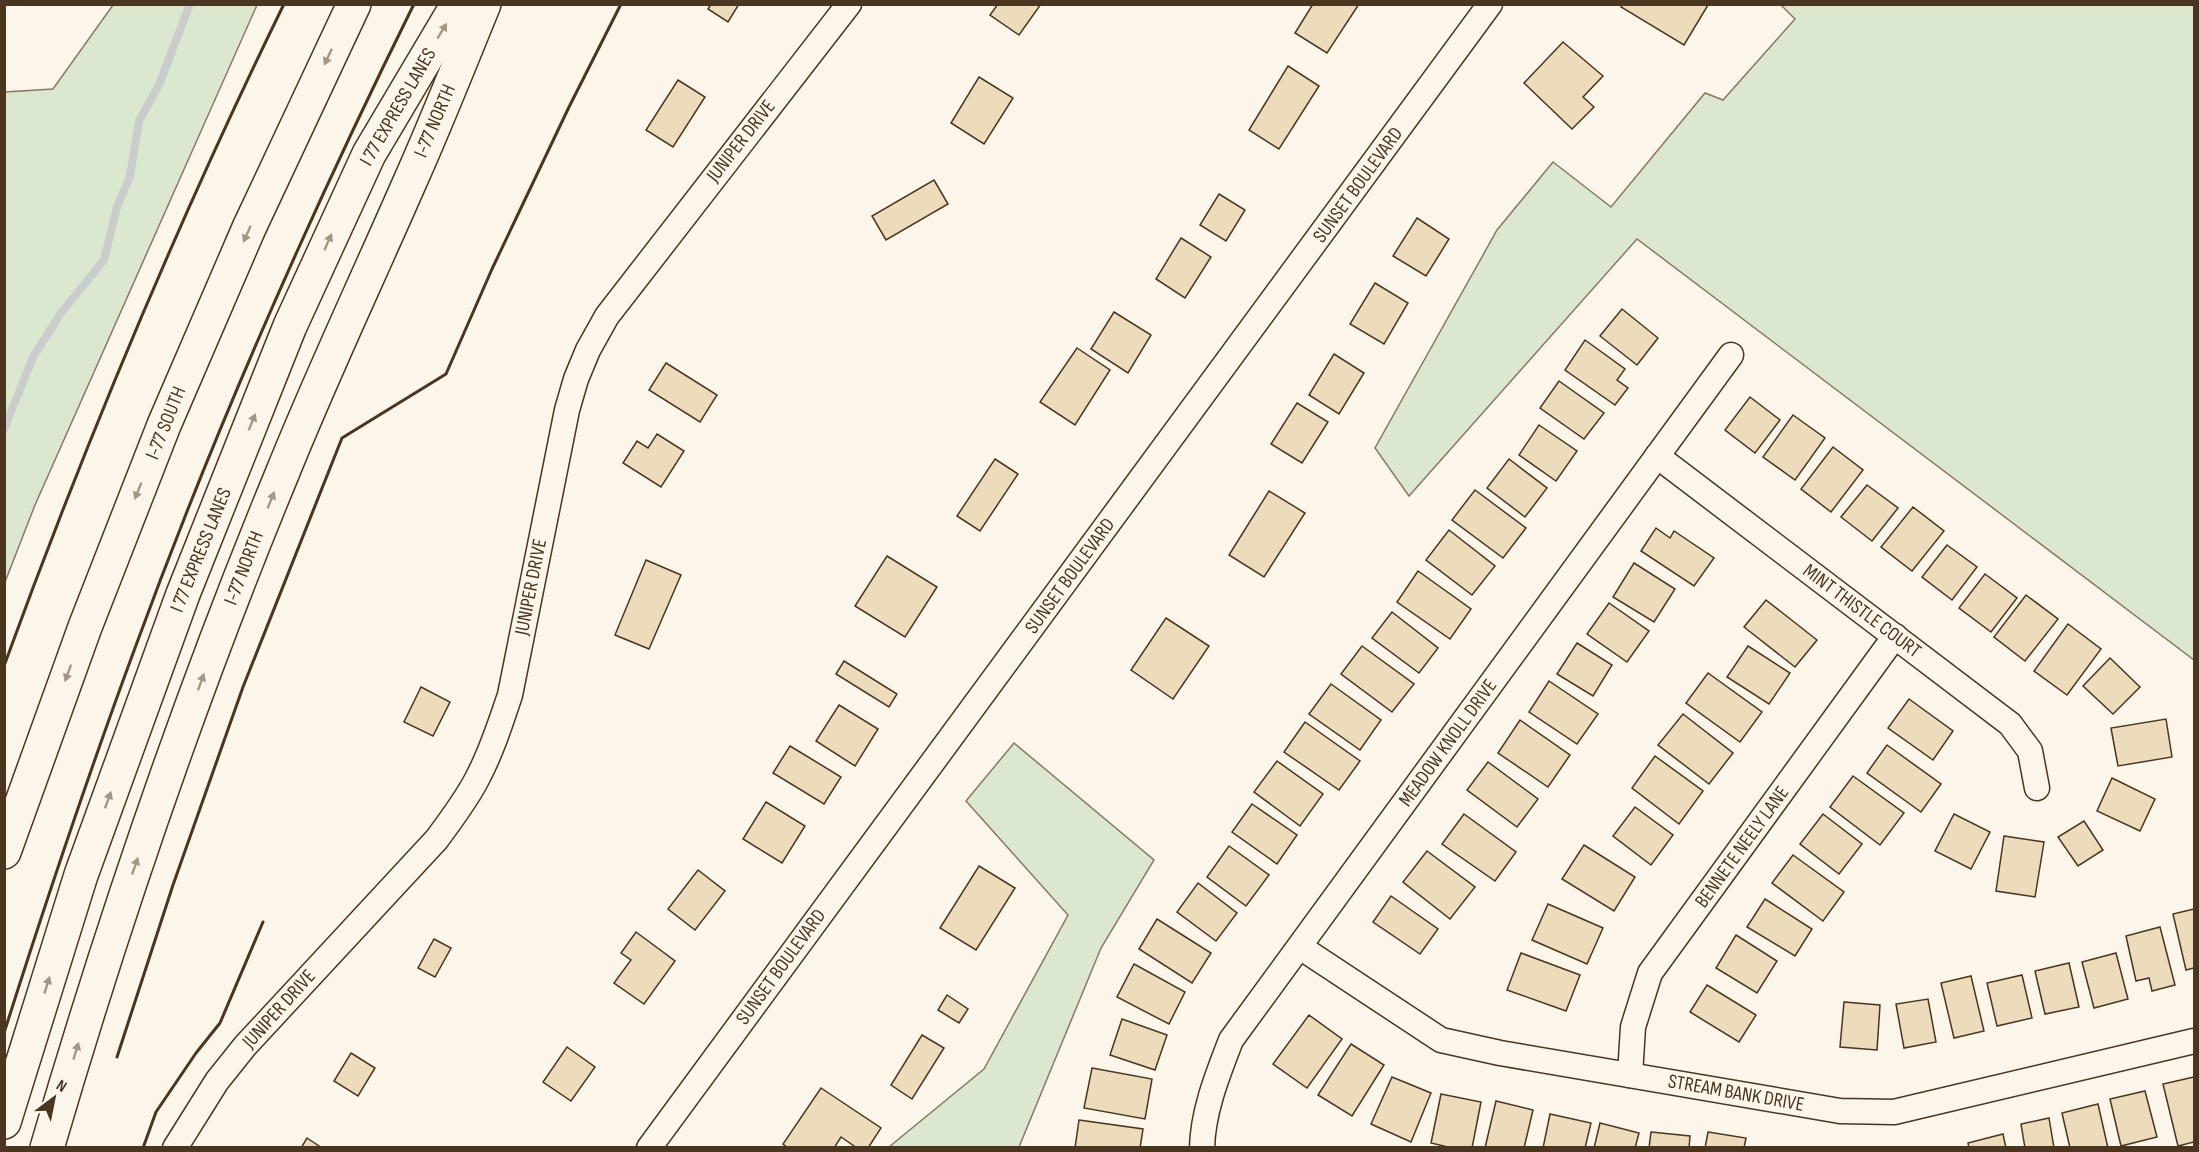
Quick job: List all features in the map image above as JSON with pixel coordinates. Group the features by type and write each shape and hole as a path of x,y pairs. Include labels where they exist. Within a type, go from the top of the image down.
{"highway":[{"name":"I-77 SOUTH","path":"9,841 85,627 164,425 249,228 354,4"},
{"name":"I 77 EXPRESS LANES","path":"4,1122 81,874 183,594 286,336 369,154 458,4"},
{"name":"I-77 NORTH","path":"46,1148 133,872 208,661 325,371 410,183 484,4"},
{"path":"4,866 9,841"}],"street":[{"name":"JUNIPER DRIVE","path":"175,1148 217,1081 245,1046 437,839 479,775 510,695 567,410 588,350 607,315 849,4"},
{"name":"SUNSET BOULEVARD","path":"649,1148 1490,4"},
{"name":"MEADOW KNOLL DRIVE","path":"1202,1148 1202,1135 1213,1088 1231,1040 1731,354"},
{"name":"MINT THISTLE COURT","path":"1657,456 2010,724 2030,751 2037,788"},
{"name":"BENNETE NEELY LANE","path":"1630,1075 1633,1027 1650,973 1895,636"},
{"name":"STREAM BANK DRIVE","path":"1300,947 1441,1040 1500,1053 1840,1110 1894,1112 2194,1041"}],"green space":[{"path":"113,5 257,5 35,505 5,582 5,92 53,89"},
{"path":"1783,5 2194,5 2194,660 1637,239 1409,496 1375,448 1497,230 1553,162 1611,207 1705,93 1723,100 1795,19"},
{"path":"1014,743 1154,860 1101,948 1019,1147 889,1147 984,1069 1068,915 966,801"}],"building":[{"path":"711,4 739,4 728,22 708,9"},
{"path":"998,4 1041,4 1019,35 990,15"},
{"path":"1313,4 1359,4 1327,53 1295,33"},
{"path":"1622,4 1708,5 1684,45 1621,7"},
{"path":"1563,42 1603,76 1583,97 1594,107 1572,129 1524,83"},
{"path":"1288,66 1319,86 1279,149 1249,130"},
{"path":"979,77 1013,98 984,144 951,123"},
{"path":"678,80 705,97 673,147 646,130"},
{"path":"934,180 948,204 886,240 872,216"},
{"path":"1219,194 1245,210 1226,241 1200,225"},
{"path":"1417,218 1449,239 1426,276 1393,256"},
{"path":"1181,238 1211,257 1185,298 1156,279"},
{"path":"1375,283 1408,303 1384,344 1350,324"},
{"path":"1622,309 1658,338 1637,365 1600,336"},
{"path":"1114,312 1151,335 1128,373 1091,349"},
{"path":"1585,340 1625,369 1617,380 1628,388 1615,405 1565,370"},
{"path":"1077,348 1110,370 1075,425 1040,402"},
{"path":"1334,354 1364,373 1339,414 1309,395"},
{"path":"666,363 717,395 700,422 649,390"},
{"path":"1559,381 1604,413 1584,439 1540,408"},
{"path":"1750,397 1780,420 1755,453 1725,430"},
{"path":"1297,403 1328,422 1302,463 1271,444"},
{"path":"1793,415 1825,438 1795,480 1763,457"},
{"path":"1539,425 1577,451 1556,481 1519,455"},
{"path":"657,434 684,451 661,487 623,463 637,441 648,448"},
{"path":"1833,447 1863,470 1831,512 1801,489"},
{"path":"995,459 1018,474 980,531 957,516"},
{"path":"1509,459 1547,488 1525,517 1487,488"},
{"path":"1867,485 1898,508 1872,541 1841,517"},
{"path":"1475,490 1526,528 1503,558 1452,520"},
{"path":"1269,491 1305,513 1264,577 1229,555"},
{"path":"1913,507 1944,531 1912,571 1881,547"},
{"path":"1656,528 1670,538 1674,531 1714,558 1694,586 1641,551"},
{"path":"1449,530 1495,566 1472,595 1426,560"},
{"path":"1947,545 1977,567 1952,600 1922,577"},
{"path":"887,556 937,587 905,637 855,606"},
{"path":"646,560 681,575 649,649 615,635"},
{"path":"1634,563 1675,589 1654,622 1613,597"},
{"path":"1418,571 1471,609 1450,639 1397,602"},
{"path":"1985,574 2017,598 1991,632 1959,608"},
{"path":"2026,595 2058,619 2025,661 1994,637"},
{"path":"1766,600 1817,640 1795,667 1744,627"},
{"path":"1609,603 1649,631 1627,662 1587,634"},
{"path":"1392,612 1438,648 1419,673 1372,638"},
{"path":"1166,618 1209,646 1173,699 1131,670"},
{"path":"2068,624 2101,649 2067,695 2034,671"},
{"path":"1577,643 1612,665 1593,696 1557,674"},
{"path":"1362,646 1414,684 1392,712 1341,674"},
{"path":"1748,646 1790,673 1769,704 1727,677"},
{"path":"2110,658 2140,687 2113,714 2083,686"},
{"path":"844,661 897,694 889,707 836,674"},
{"path":"1708,673 1762,712 1740,742 1686,703"},
{"path":"1549,681 1598,714 1577,744 1529,712"},
{"path":"1331,684 1381,720 1360,750 1309,714"},
{"path":"421,687 450,702 433,736 404,722"},
{"path":"1909,699 1953,731 1933,760 1888,728"},
{"path":"839,705 878,729 855,766 816,741"},
{"path":"1683,714 1733,753 1709,784 1658,745"},
{"path":"2166,719 2172,757 2118,766 2111,728"},
{"path":"1520,720 1570,755 1548,787 1498,753"},
{"path":"1305,722 1360,761 1339,790 1284,752"},
{"path":"1887,745 1941,784 1921,812 1867,773"},
{"path":"790,746 841,777 824,804 773,773"},
{"path":"1655,756 1703,791 1679,824 1632,788"},
{"path":"1277,761 1323,794 1300,826 1254,792"},
{"path":"1488,762 1538,799 1517,827 1467,790"},
{"path":"1853,776 1904,813 1880,845 1830,807"},
{"path":"2112,778 2155,799 2140,831 2097,811"},
{"path":"766,802 805,826 782,863 743,839"},
{"path":"1252,804 1297,835 1277,864 1232,832"},
{"path":"1635,807 1673,835 1651,865 1613,836"},
{"path":"1464,814 1516,852 1495,881 1442,844"},
{"path":"1823,814 1862,844 1839,874 1800,844"},
{"path":"1954,814 1990,832 1971,869 1935,851"},
{"path":"2084,821 2103,850 2078,866 2058,837"},
{"path":"2004,836 2044,842 2035,897 1996,891"},
{"path":"1584,845 1635,877 1614,911 1562,879"},
{"path":"1229,846 1269,875 1246,906 1207,877"},
{"path":"1427,851 1475,887 1450,919 1403,882"},
{"path":"1793,855 1844,892 1823,921 1772,883"},
{"path":"979,866 1015,888 976,950 940,928"},
{"path":"698,870 725,891 695,930 668,909"},
{"path":"1198,883 1237,913 1216,941 1177,912"},
{"path":"1391,896 1438,929 1420,954 1373,922"},
{"path":"1765,899 1812,929 1795,956 1747,927"},
{"path":"1548,904 1603,928 1587,964 1532,940"},
{"path":"2194,909 2194,968 2186,970 2173,914"},
{"path":"1157,919 1211,953 1192,983 1139,949"},
{"path":"2160,927 2175,985 2152,991 2149,978 2136,981 2126,936"},
{"path":"636,932 675,961 644,1004 614,983 631,960 621,953"},
{"path":"1736,935 1777,961 1757,993 1716,968"},
{"path":"434,939 451,948 435,977 418,968"},
{"path":"1521,953 1580,975 1566,1011 1507,990"},
{"path":"2116,953 2128,999 2094,1008 2082,962"},
{"path":"2069,963 2079,1007 2045,1014 2035,971"},
{"path":"1134,964 1185,992 1169,1024 1117,997"},
{"path":"2022,975 2032,1018 1997,1026 1987,983"},
{"path":"1971,976 1984,1031 1954,1038 1941,983"},
{"path":"1707,985 1756,1015 1739,1042 1690,1012"},
{"path":"947,995 968,1009 959,1023 938,1010"},
{"path":"1928,999 1936,1042 1904,1048 1896,1004"},
{"path":"1844,1002 1880,1005 1877,1050 1840,1047"},
{"path":"1309,1015 1342,1039 1307,1088 1273,1064"},
{"path":"1122,1019 1167,1035 1155,1070 1110,1055"},
{"path":"922,1035 944,1048 912,1099 891,1085"},
{"path":"1351,1044 1384,1065 1352,1116 1318,1095"},
{"path":"567,1047 595,1067 571,1101 543,1082"},
{"path":"351,1053 375,1068 358,1096 334,1081"},
{"path":"1092,1068 1152,1079 1145,1119 1084,1108"},
{"path":"1392,1077 1431,1093 1411,1142 1371,1124"},
{"path":"2194,1077 2194,1142 2178,1146 2163,1084"},
{"path":"821,1088 881,1128 868,1148 857,1148 841,1137 834,1148 788,1148 783,1144"},
{"path":"2145,1091 2157,1137 2121,1146 2110,1099"},
{"path":"1441,1094 1481,1102 1472,1148 1452,1148 1431,1143"},
{"path":"1496,1101 1533,1110 1524,1148 1485,1148"},
{"path":"2098,1104 2108,1148 2070,1148 2062,1113"},
{"path":"1550,1114 1591,1123 1585,1148 1543,1148"},
{"path":"2049,1118 2054,1148 2025,1148 2021,1124"},
{"path":"1079,1120 1143,1129 1140,1148 1075,1148"},
{"path":"1600,1123 1639,1133 1635,1148 1594,1148"},
{"path":"1651,1132 1690,1136 1689,1148 1649,1148"},
{"path":"1708,1132 1746,1138 1744,1148 1705,1148"},
{"path":"2003,1134 2006,1148 1969,1148 1968,1143"},
{"path":"307,1138 322,1148 301,1148"}],"waterway":[{"path":"4,429 33,357 61,313 104,260 117,207 130,176 139,121 159,85 190,4"}],"wall":[{"path":"4,666 135,331 207,166 284,4"},
{"path":"4,1033 100,744 198,485 301,242 414,4"},
{"path":"117,1057 173,885 243,687 342,438 446,374 492,269 621,4"},
{"path":"143,1148 156,1112 196,1053 220,1023 263,922"}]}
